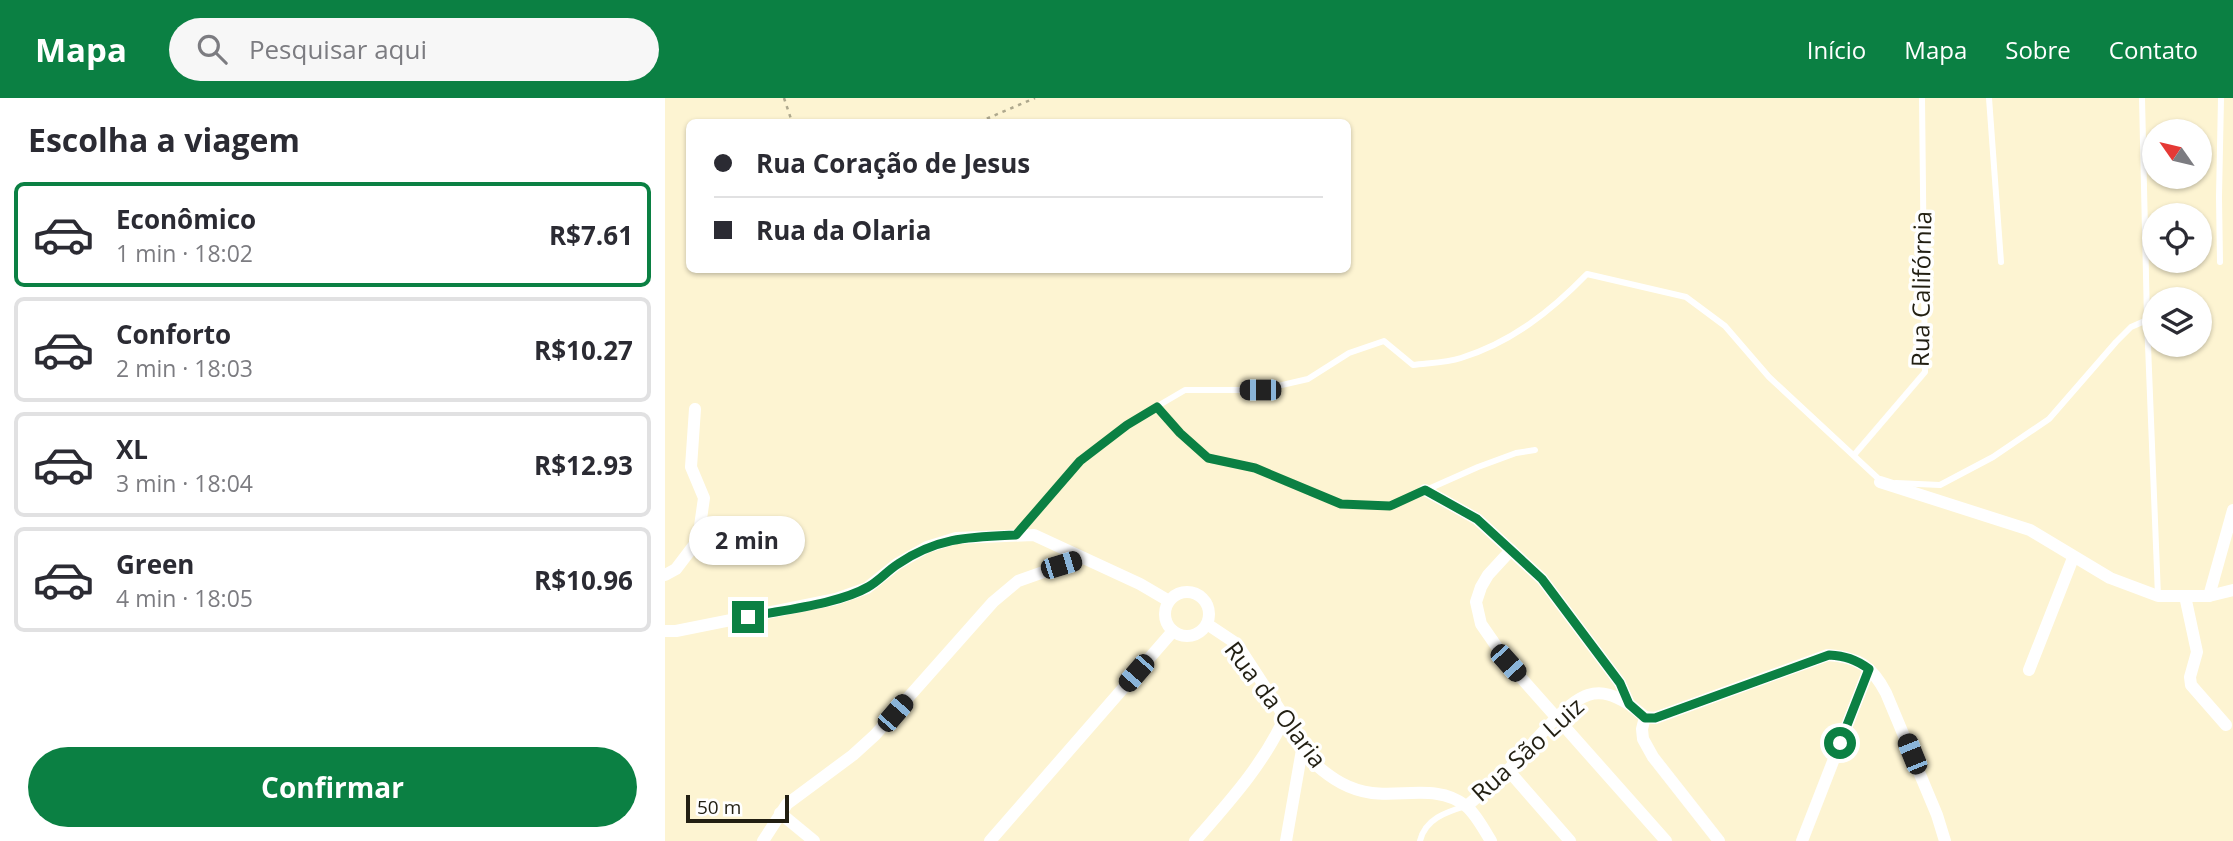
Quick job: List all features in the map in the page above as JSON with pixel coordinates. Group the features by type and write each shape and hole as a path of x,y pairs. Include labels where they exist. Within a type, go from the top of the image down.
{"street":[{"path":"665,575 676,569 698,540 704,498 691,467 695,410"},
{"path":"1880,482 2030,530 2110,578 2158,596 2209,596 2233,590"},
{"path":"1425,490 1469,514 1542,579 1620,683 1629,704 1645,718 1655,718 1829,655 1847,656 1869,669 1879,678 1886,692 1937,815 1945,841"},
{"path":"2209,596 2233,510"},
{"path":"665,631 836,599 867,588 897,564 927,547 956,538 1034,536 1140,584 1169,601"},
{"path":"1511,550 1488,575 1481,587 1476,602 1481,624 1508,663 1666,841"},
{"path":"763,841 780,813 796,796 853,755 875,735 968,628 1010,588 1018,581 1040,571 1083,558"},
{"path":"2029,670 2073,558"},
{"path":"1181,593 1195,594 1206,603 1207,624 1191,636 1178,635 1165,620 1169,601 1181,593"},
{"path":"2185,596 2197,652 2190,677 2191,685 2226,725"},
{"name":"Rua da Olaria","path":"1207,624 1237,645 1315,764 1336,781 1353,789 1389,794 1421,791 1439,793 1467,806"},
{"path":"990,841 1173,631"},
{"path":"1802,841 1869,669"},
{"name":"Rua São Luiz","path":"1491,841 1467,806 1508,770 1558,717 1585,696 1611,694 1629,704"},
{"path":"1195,841 1258,766 1273,744 1285,717"},
{"path":"1645,718 1643,739 1653,757 1719,841"},
{"path":"1286,841 1303,744"},
{"path":"1508,770 1570,841"},
{"path":"780,813 814,841"}],"lane":[{"name":"Rua Califórnia","path":"1854,455 1925,372 1922,98"},
{"path":"1989,98 2001,262"},
{"path":"2142,98 2146,287"},
{"path":"2220,262 2221,98"},
{"path":"1016,535 1080,461 1127,425 1185,390 1260,390 1308,379 1349,353 1384,341 1413,365 1460,359 1518,333 1557,304 1587,274 1686,297 1725,326 1769,377 1880,482 1940,485 1993,457 2049,419 2116,342 2131,327 2142,322"},
{"path":"2148,357 2158,596"},
{"path":"1157,407 1180,433 1208,458 1255,468 1341,504 1390,506 1516,453 1535,450"},
{"path":"1420,841 1428,824 1451,810 1467,806"}],"path":[{"path":"783,98 791,119"},
{"path":"986,119 1035,98"}],"route":[{"path":"748,617 836,599 867,588 897,564 927,547 956,538 1016,535 1080,461 1127,425 1157,407 1180,433 1208,458 1255,468 1341,504 1390,506 1425,490 1461,508 1477,519 1542,579 1620,683 1629,704 1645,718 1655,718 1829,655 1858,660 1869,669 1840,743"}]}
